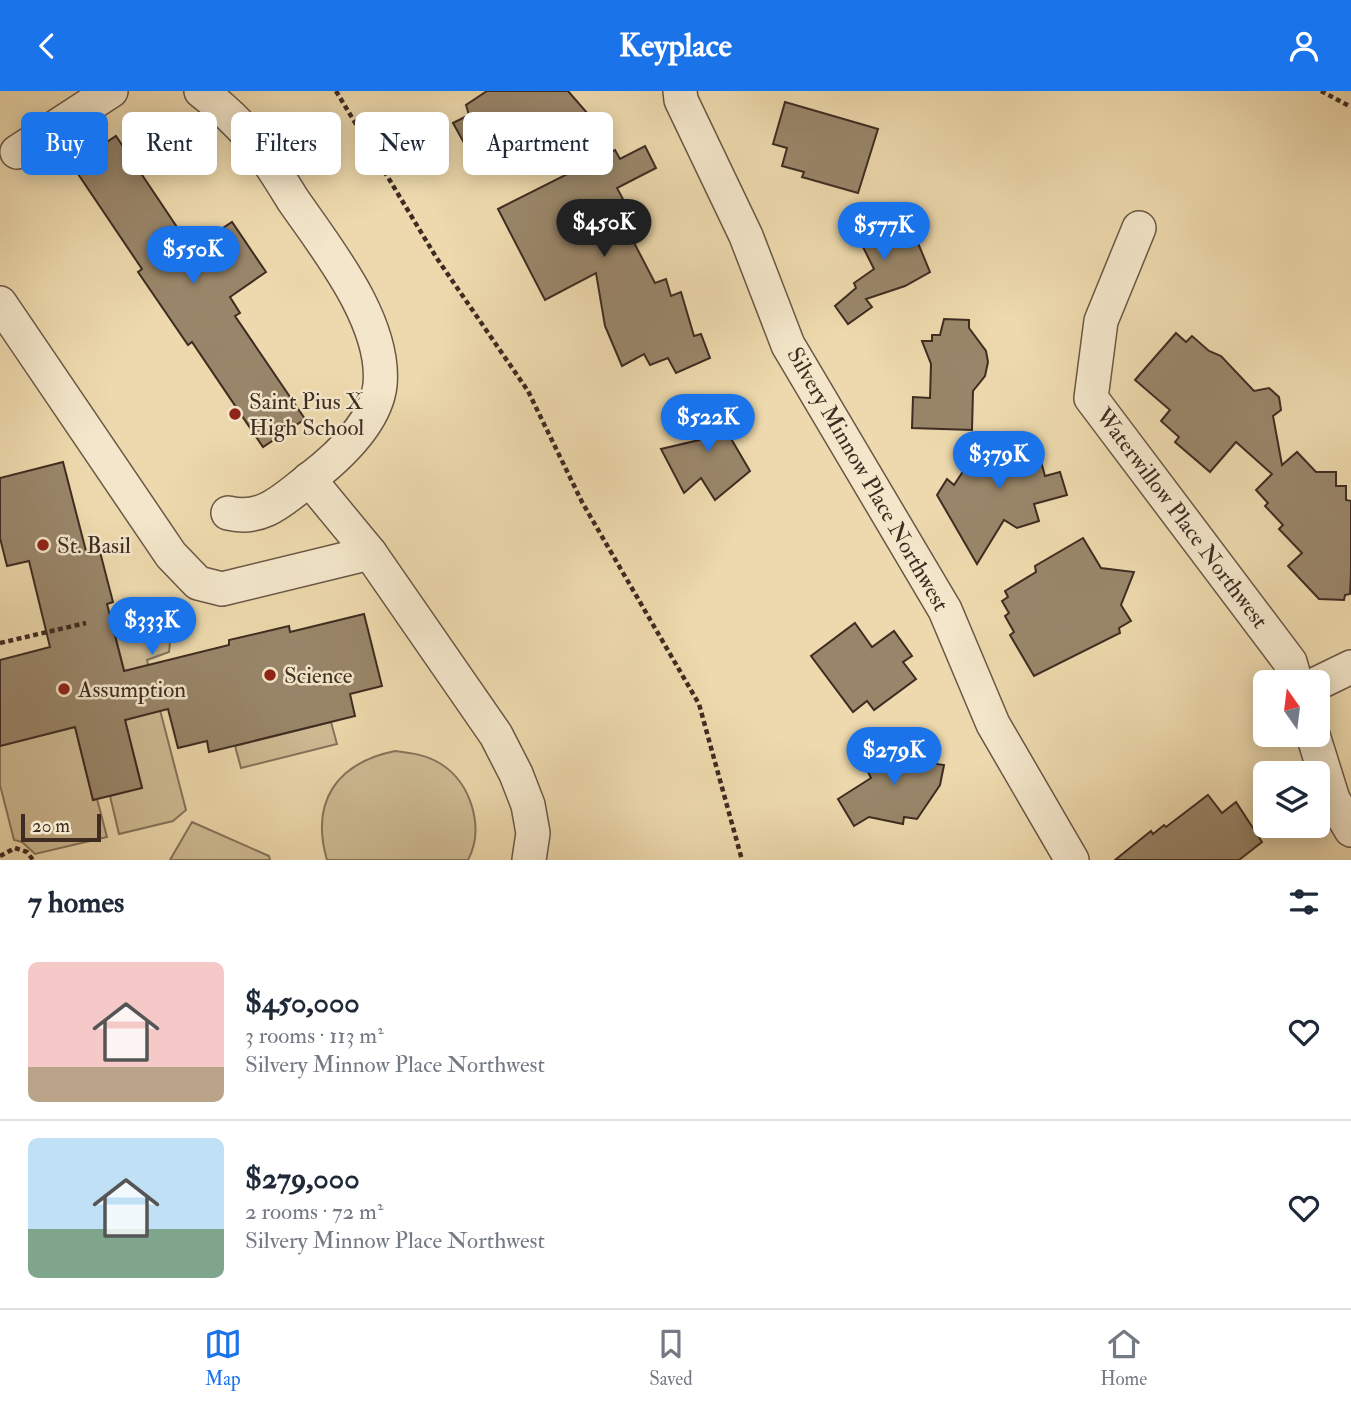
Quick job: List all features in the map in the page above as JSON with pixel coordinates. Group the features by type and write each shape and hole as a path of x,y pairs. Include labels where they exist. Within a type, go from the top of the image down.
{"street":[{"path":"17,152 111,91"},
{"path":"201,91 224,108 252,139 330,254 364,311 377,349 380,387 364,424 337,458 272,509 246,517 228,513"},
{"name":"Silvery Minnow Place Northwest","path":"680,91 681,100 746,236 788,345 946,610 993,724 1072,860"},
{"name":"Waterwillow Place Northwest","path":"1139,228 1101,321 1091,398 1290,662 1292,670"},
{"path":"0,303 171,555 198,583 222,589 370,553"},
{"path":"309,479 370,553 496,735 528,805 533,833 529,860"},
{"path":"1330,677 1351,667"},
{"path":"1317,747 1334,799 1351,830"}],"path":[{"path":"336,91 436,257 528,391 582,502 649,612 699,704 742,860"},
{"path":"1321,91 1351,107"},
{"path":"0,643 86,623"},
{"path":"0,856 16,848 27,852 33,860"}],"shaded area":[{"path":"156,612 171,633 169,652 147,660 186,810 173,821 119,834 110,796 142,787 125,720 136,717 114,631 102,626"},
{"path":"331,722 337,744 241,768 235,746"},
{"path":"75,727 93,800 97,799 107,837 35,854 22,842 14,840 0,785 0,746"},
{"path":"395,751 436,761 460,783 467,794 475,821 473,847 468,860 327,860 322,820 333,788 344,775 358,765"},
{"path":"192,822 269,856 270,860 170,860"}],"building":[{"path":"487,91 568,91 586,112 468,112 466,105"},
{"path":"785,102 878,129 858,193 802,177 804,172 782,166 787,148 773,144"},
{"path":"463,118 463,141 453,123"},
{"path":"116,136 122,145 122,175 142,175 185,239 192,234 199,244 232,222 266,272 230,297 240,313 235,316 305,419 263,447 192,342 188,345 138,272 142,269 79,175 108,175 108,141"},
{"path":"645,146 656,168 617,188 624,201 615,206 655,283 666,279 671,296 681,292 694,336 701,334 710,358 676,373 668,358 650,365 644,354 622,366 605,326 596,273 545,300 498,209 565,175 613,175 613,151 615,150 620,159"},
{"path":"893,210 898,223 908,219 930,272 905,286 866,299 872,307 848,324 835,306 856,288 854,283 874,269 853,227"},
{"path":"944,319 969,320 969,328 986,351 988,362 985,376 973,391 972,430 912,428 913,397 930,398 931,364 922,341 932,341 932,335 940,335"},
{"path":"1176,333 1186,342 1192,336 1209,351 1221,356 1254,391 1269,388 1279,397 1281,410 1273,416 1282,465 1297,452 1316,472 1336,472 1336,486 1346,486 1346,500 1351,501 1351,572 1350,594 1345,595 1344,600 1319,599 1288,566 1302,553 1279,529 1283,525 1265,506 1268,503 1256,490 1272,474 1236,442 1210,472 1175,442 1179,437 1161,421 1170,410 1135,380"},
{"path":"722,400 734,418 723,425 750,471 715,500 701,478 684,493 661,449 699,440 685,420"},
{"path":"999,435 1019,435 1037,447 1045,476 1060,472 1067,495 1034,504 1039,521 1017,528 1004,520 977,564 937,495 947,479 954,485 981,444"},
{"path":"63,462 87,555 100,552 113,602 107,604 124,671 229,645 229,640 289,626 290,632 364,614 382,686 350,694 355,716 209,752 207,741 178,748 168,709 125,720 142,788 93,800 75,727 0,746 0,660 50,647 29,561 7,566 0,538 0,478"},
{"path":"1083,538 1101,568 1134,572 1121,605 1131,621 1119,628 1120,633 1034,676 1010,635 1014,632 1005,616 1009,613 1002,601 1008,597 1005,591 1036,572 1035,566"},
{"path":"855,623 872,647 894,631 912,656 903,662 916,679 874,710 867,701 853,712 811,656"},
{"path":"904,745 921,752 930,763 944,765 940,785 917,819 904,817 903,824 869,817 854,826 838,799 871,778 867,770 873,757"},
{"path":"1208,795 1222,813 1236,802 1253,828 1253,838 1259,838 1262,842 1239,860 1115,860 1151,831 1153,834 1164,825 1166,827"}],"place":[{"name":"Saint Pius X High School","path":"235,414"},
{"name":"St. Basil","path":"43,545"},
{"name":"Science","path":"270,675"},
{"name":"Assumption","path":"64,689"}]}
